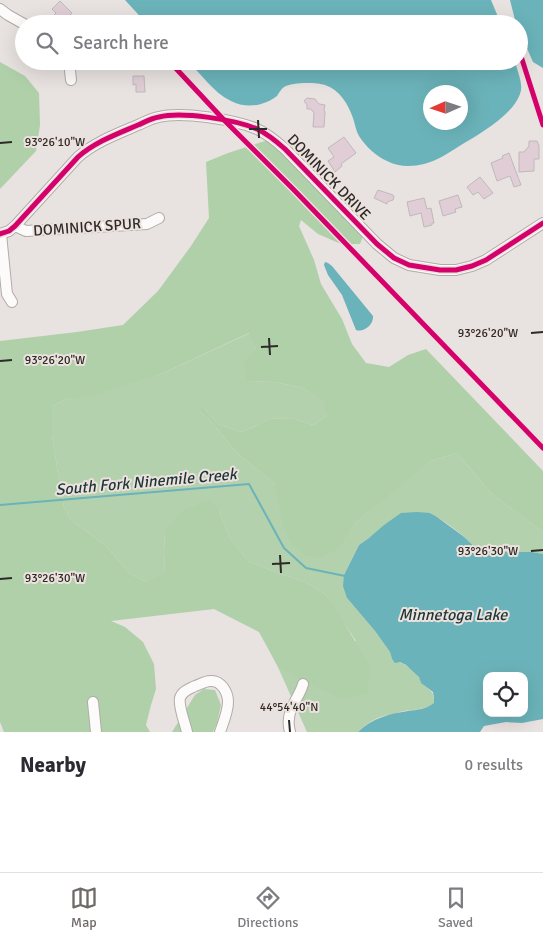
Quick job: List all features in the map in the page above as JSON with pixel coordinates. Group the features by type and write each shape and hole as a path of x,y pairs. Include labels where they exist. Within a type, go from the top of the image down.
{"street":[{"path":"0,9 15,19"},
{"path":"70,70 71,80"},
{"name":"DOMINICK DRIVE","path":"0,234 16,226 87,149 99,142 159,117 183,115 224,120 248,126 272,137 377,244 394,258 409,265 440,270 456,270 472,266 486,260 543,223"},
{"name":"DOMINICK SPUR","path":"16,226 26,231 147,224 159,218"},
{"path":"0,234 7,294 12,302"},
{"path":"187,732 180,705 181,695 185,691 210,681 220,684 227,694 227,709 220,732"},
{"path":"290,732 288,718 303,684"},
{"path":"93,702 96,732"}],"green space":[{"path":"0,62 25,76 39,93 40,125 36,151 0,189"},
{"path":"268,140 363,236 360,244 341,244 318,234 301,220 299,226 314,260 321,284 342,319 352,344 366,363 389,367 408,355 426,349 543,471 543,532 492,494 457,453 431,461 356,522 339,548 321,558 304,555 292,544 284,529 274,483 238,454 198,409 205,409 218,424 241,432 269,419 292,418 313,425 327,416 323,400 303,388 275,382 247,381 243,362 256,349 249,333 161,374 94,395 66,399 52,406 52,435 64,507 71,520 106,546 129,573 146,582 164,574 164,531 182,511 209,500 219,511 230,538 248,561 305,582 325,594 371,668 367,694 342,699 278,667 259,632 214,609 111,621 125,627 143,642 154,664 156,689 146,725 150,732 4,732 0,722 0,341 123,325 158,291 209,218 206,162"},
{"path":"250,333 256,349 247,381 275,382 303,388 324,400 327,416 313,425 292,418 269,419 241,432 218,424 205,409 198,409 238,454 274,483 279,502 338,548 356,522 395,489 431,461 457,453 492,494 543,532 543,554 532,552 483,552 453,528 430,513 369,538 359,545 344,575 347,598 375,631 390,652 392,659 414,671 421,682 432,692 434,704 380,717 368,723 358,732 307,732 277,665 356,641 325,594 305,582 248,561 230,538 219,511 164,531 164,579 146,582 129,573 106,546 71,520 64,507 52,435 52,406 66,399 161,374"},
{"path":"204,689 215,690 221,705 213,732 172,732 195,695"}],"water":[{"path":"125,0 491,0 497,15 139,15"},
{"path":"510,0 543,0 543,68 533,62 528,51 528,15 514,15"},
{"path":"196,70 518,70 521,82 520,94 516,102 486,130 434,161 410,166 387,161 379,157 368,147 358,134 346,103 335,90 325,85 304,83 288,85 272,99 261,104 249,106 231,101 218,93"},
{"path":"325,262 332,266 373,316 372,322 365,329 356,330 342,295 328,275 324,265"},
{"name":"Minnetoga Lake","path":"401,513 430,513 483,552 532,552 543,554 543,719 484,726 480,732 358,732 369,723 381,717 421,709 434,703 433,692 421,683 419,677 406,665 400,662 395,663 390,652 375,631 347,598 343,586 344,575 359,545"}],"building":[{"path":"60,1 72,13 70,15 54,15 56,13 52,9"},
{"path":"133,76 144,76 145,92 136,92 136,84 133,85"},
{"path":"307,98 315,99 319,104 325,105 324,127 313,127 314,113 311,109 307,109 304,101"},
{"path":"344,137 356,153 341,164 342,166 335,172 328,161 334,157 328,148"},
{"path":"529,141 537,141 539,159 534,159 534,171 519,172 519,152 524,152 529,146"},
{"path":"509,153 521,185 514,187 510,176 497,181 491,163"},
{"path":"480,177 493,193 484,199 478,192 473,195 467,187"},
{"path":"378,190 393,195 393,200 387,202 387,204 374,198"},
{"path":"458,195 462,207 455,209 456,212 443,216 439,201"},
{"path":"424,198 427,209 431,208 434,223 424,227 421,213 410,216 407,202"}],"waterway":[{"name":"South Fork Ninemile Creek","path":"0,505 249,484 284,548 306,568 345,576"}],"cycle path":[{"path":"177,70 543,448"},
{"path":"525,70 543,125"},
{"path":"0,234 9,231 15,226 78,157 92,147 151,119 169,115 209,117 236,122 268,135 285,149 377,244 394,258 409,265 440,270 456,270 472,266 486,260 543,223"}]}
